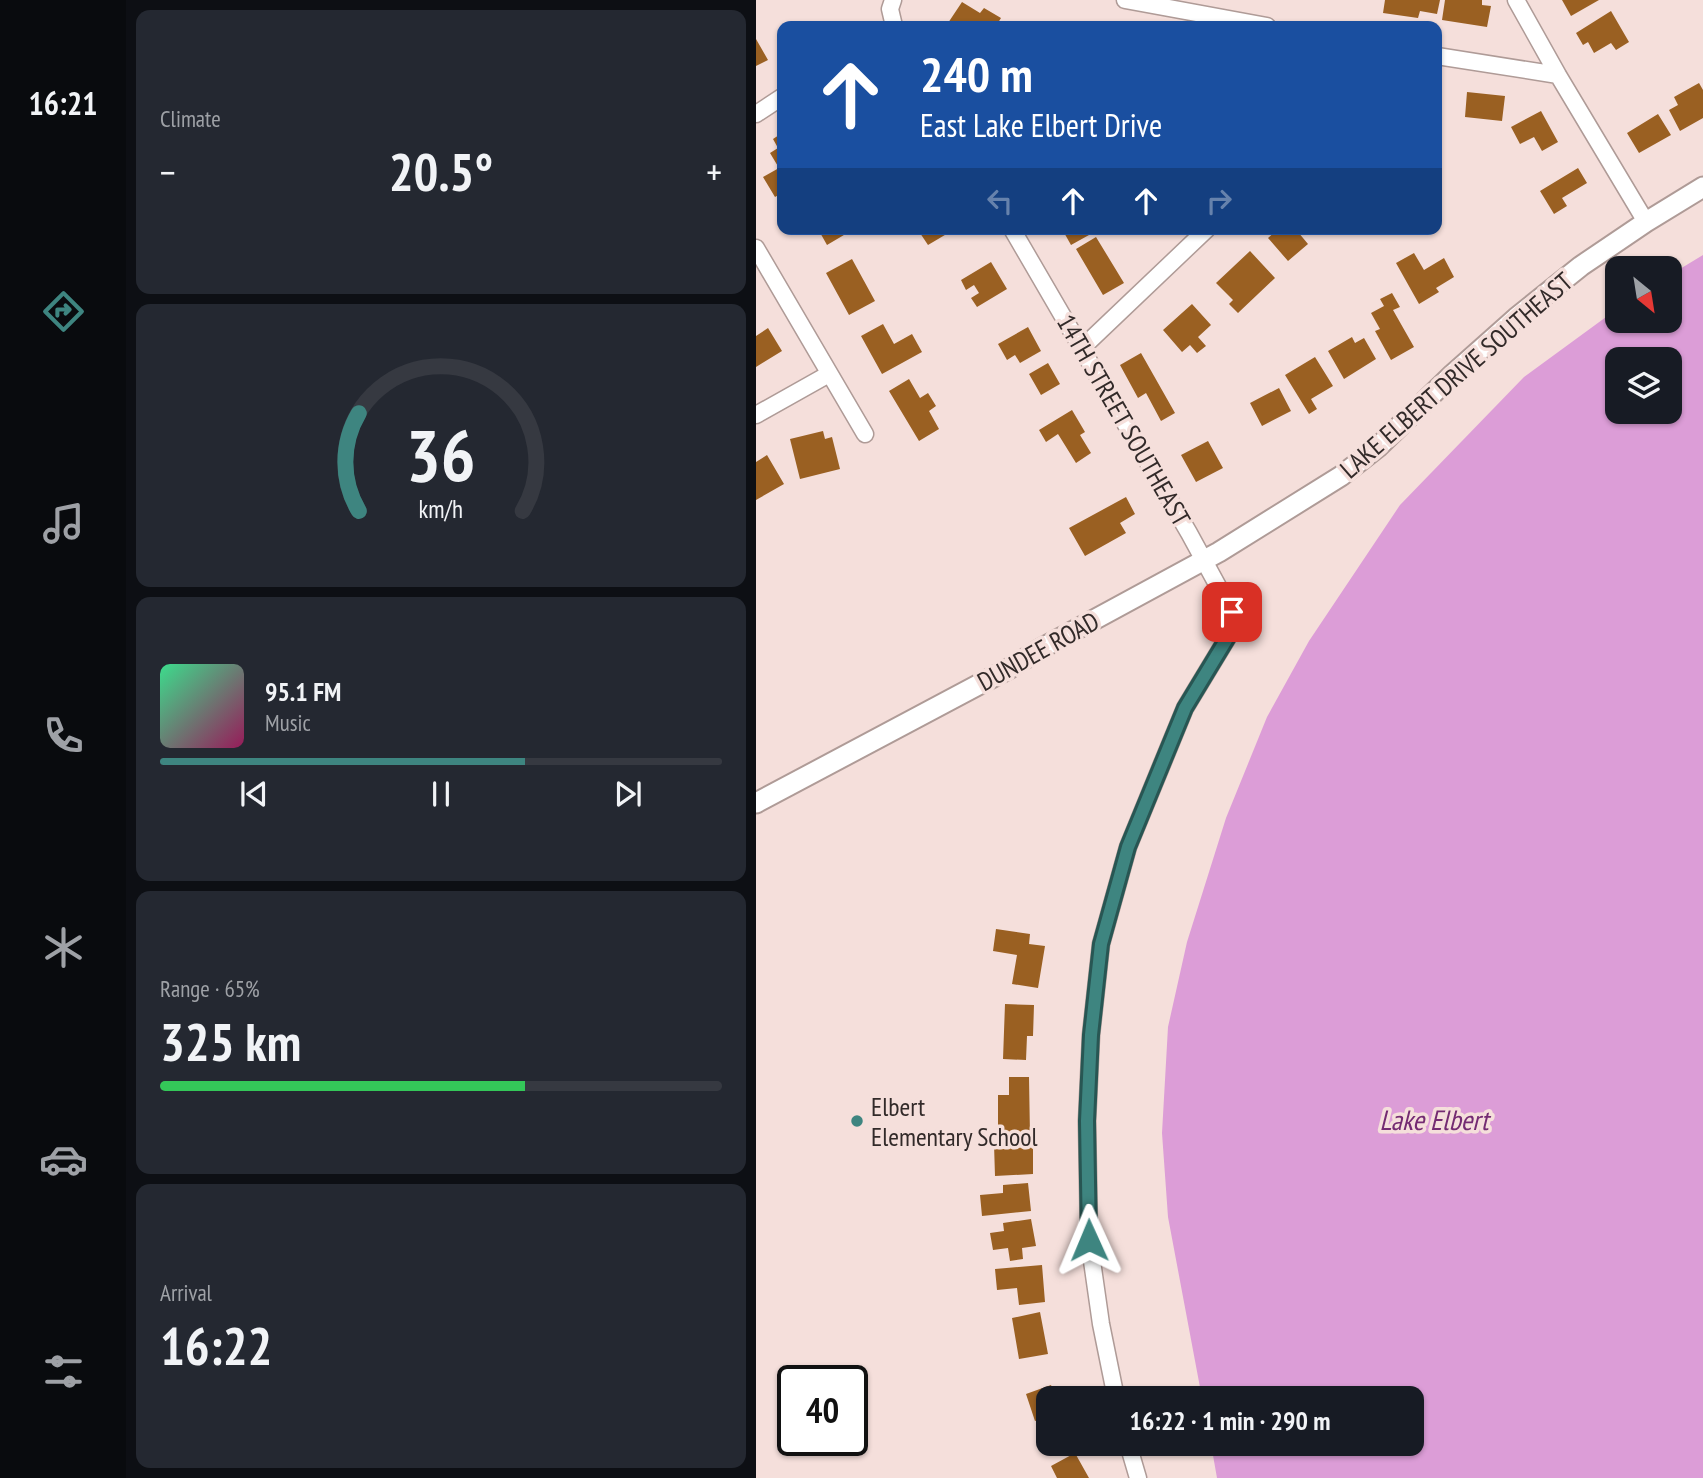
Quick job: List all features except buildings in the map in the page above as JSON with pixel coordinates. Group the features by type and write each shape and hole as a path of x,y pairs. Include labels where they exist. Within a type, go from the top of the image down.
{"main road":[{"name":"LAKE ELBERT DRIVE SOUTHEAST","path":"1315,492 1378,447 1453,374 1516,318 1581,267 1703,187"},
{"name":"DUNDEE ROAD","path":"756,803 1205,560 1315,492"}],"street":[{"path":"893,0 890,9 893,21"},
{"path":"1125,0 1240,21"},
{"path":"1516,0 1646,222"},
{"path":"1442,57 1558,75"},
{"path":"756,114 777,99"},
{"name":"14TH STREET SOUTHEAST","path":"1016,235 1205,560 1232,612 1231,632 1185,708 1128,847 1101,944 1091,1035 1087,1121 1089,1240 1101,1324 1114,1386"},
{"path":"1082,348 1201,235"},
{"path":"756,248 865,435"},
{"path":"756,415 829,374"},
{"path":"1132,1456 1138,1478"}],"water":[{"name":"Lake Elbert","path":"1703,255 1703,1478 1217,1478 1213,1456 1424,1456 1424,1386 1200,1386 1168,1217 1162,1133 1168,1027 1187,942 1226,818 1267,717 1309,641 1400,505 1524,377 1605,318 1605,333 1682,333 1682,268"}],"place":[{"name":"Elbert Elementary School","path":"857,1121"}],"route":[{"path":"1089,1240 1087,1121 1091,1035 1101,944 1128,847 1185,708 1231,632 1232,612"}]}
